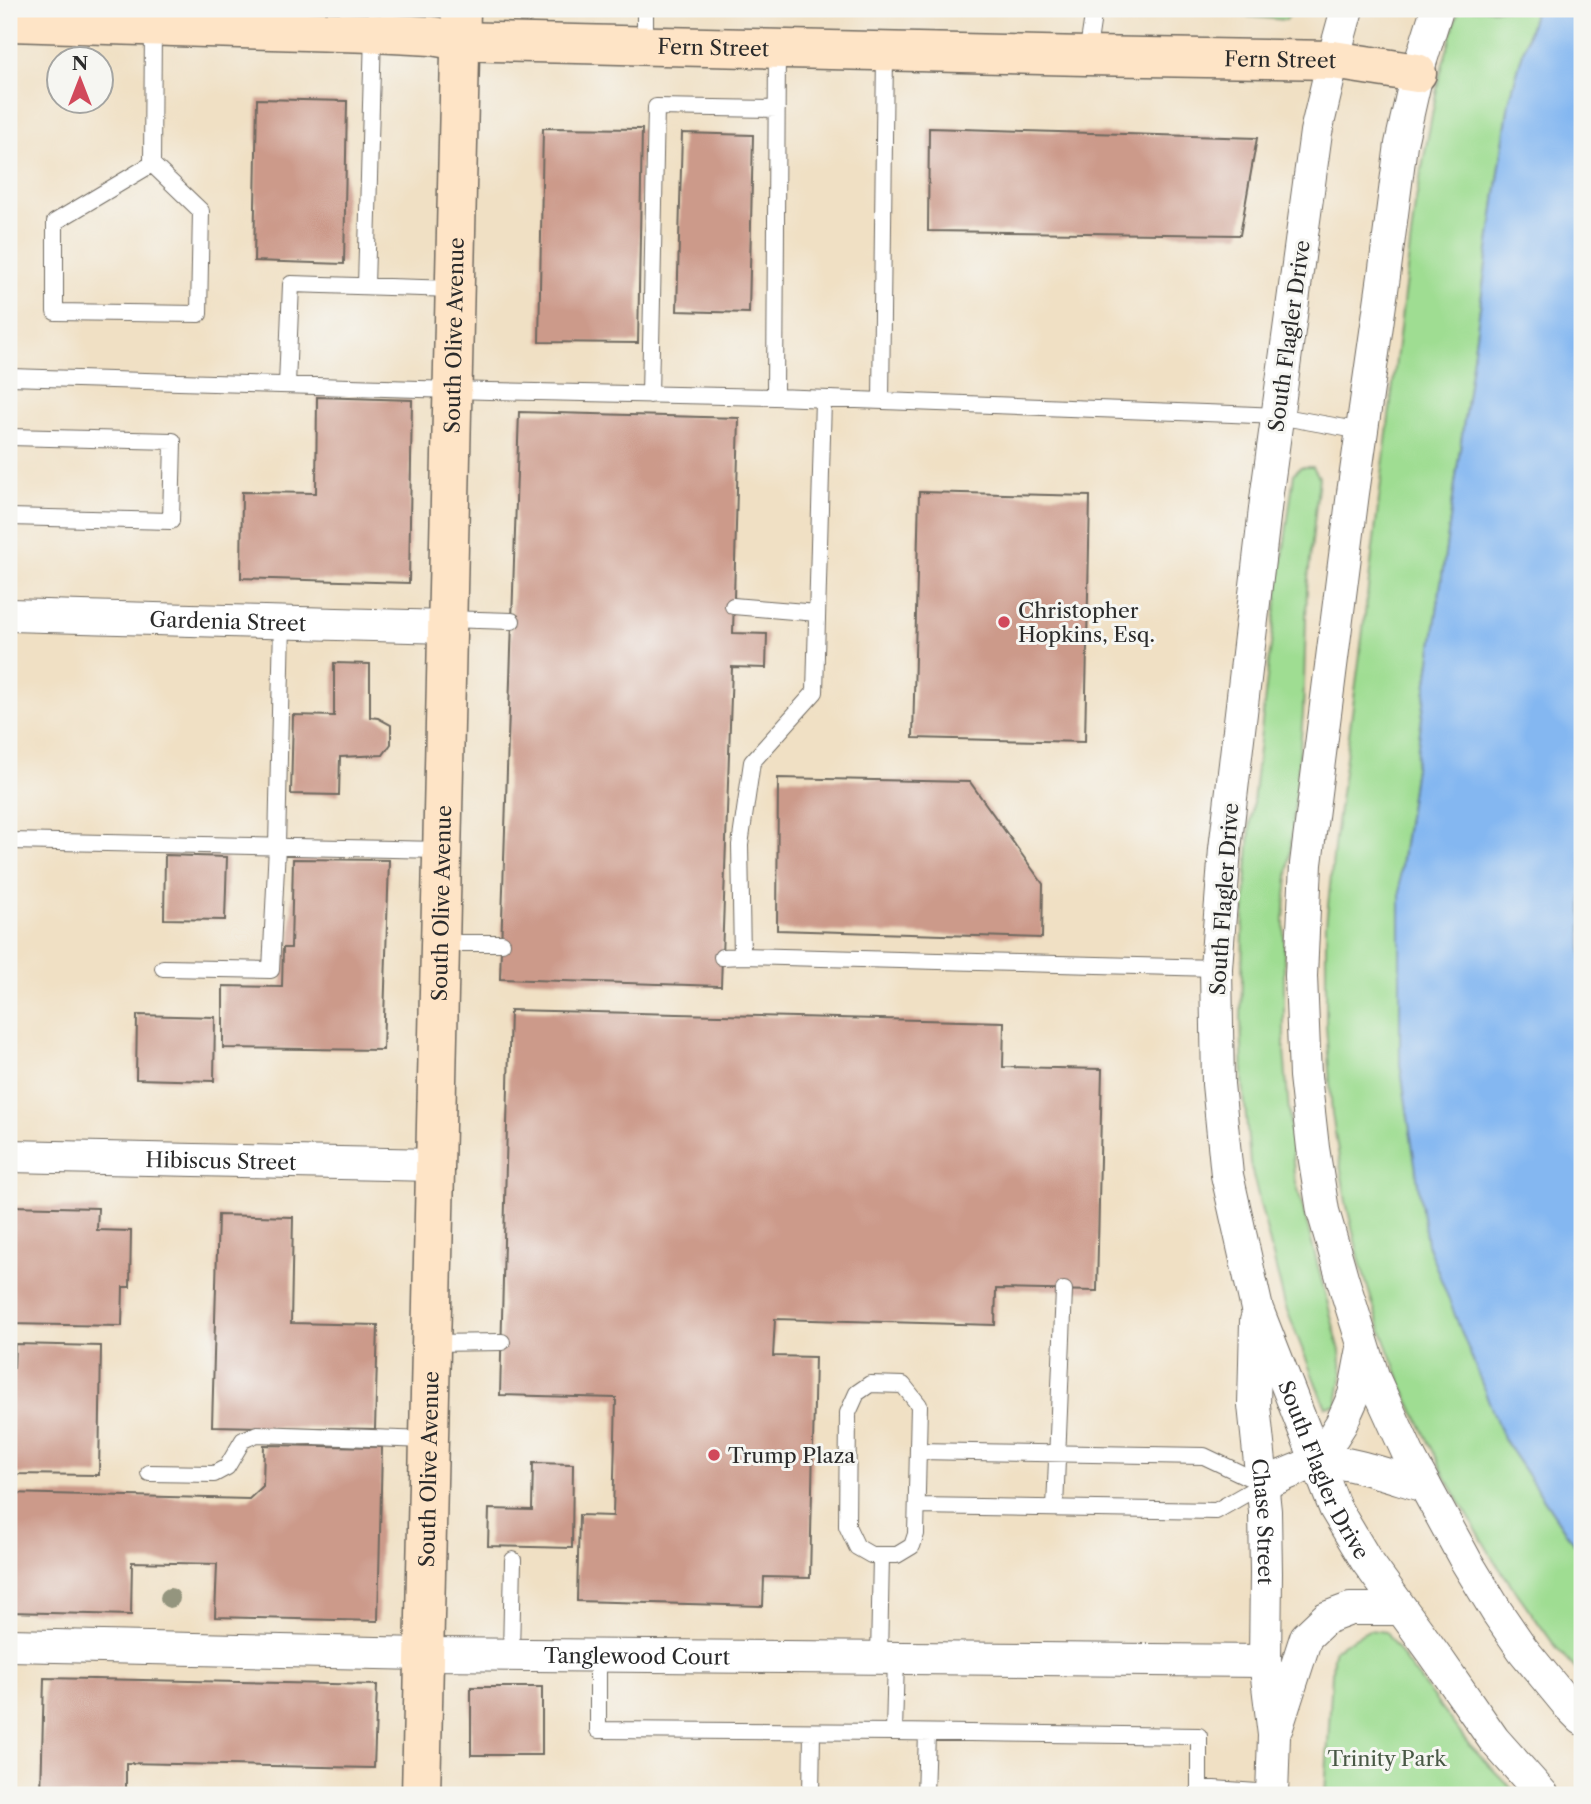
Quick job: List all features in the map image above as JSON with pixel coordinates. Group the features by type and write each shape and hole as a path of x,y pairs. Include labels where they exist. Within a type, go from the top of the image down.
{"street":[{"name":"South Flagler Drive","path":"1346,9 1317,132 1267,492 1230,808 1216,968 1218,1084 1227,1175 1257,1309 1335,1508 1366,1560 1494,1740 1543,1795"},
{"path":"1437,9 1417,73 1401,144 1306,864 1301,976 1305,1076 1323,1211 1374,1379 1411,1460 1497,1612 1523,1650 1582,1719"},
{"name":"Fern Street","path":"9,22 84,16 217,18 432,36 460,25 645,27 777,48 1333,60 1417,73"},
{"name":"South Olive Avenue","path":"421,1795 460,25"},
{"name":"Gardenia Street","path":"9,615 446,623"},
{"name":"Hibiscus Street","path":"9,1156 434,1165"},
{"name":"Chase Street","path":"1257,1309 1254,1405 1263,1484 1265,1661 1274,1735 1272,1794"},
{"path":"1317,1462 1341,1424 1354,1395 1363,1345"},
{"path":"1263,1484 1317,1462 1369,1470 1425,1486"},
{"name":"Chase Street","path":"1274,1735 1306,1637 1326,1618 1350,1609 1401,1609"},
{"name":"Tanglewood Court","path":"9,1645 424,1654 1265,1661"}],"lane":[{"path":"1087,56 1094,9"},
{"path":"152,164 55,222 55,312 199,314 201,211 152,164 153,17"},
{"path":"366,286 373,33"},
{"path":"775,397 777,48"},
{"path":"881,401 885,51"},
{"path":"650,395 656,107 777,109"},
{"path":"287,385 291,284 454,289"},
{"path":"9,377 775,397 1278,416 1362,431"},
{"path":"742,956 740,845 752,762 815,692 822,399"},
{"path":"9,437 173,441 171,521 9,517"},
{"path":"733,606 817,613"},
{"path":"446,623 512,621"},
{"path":"163,968 271,970 282,622"},
{"path":"9,841 441,850"},
{"path":"439,943 502,943"},
{"path":"722,957 1216,968"},
{"path":"1055,1508 1065,1290"},
{"path":"431,1343 502,1342"},
{"path":"870,1384 903,1385 919,1405 918,1506 916,1534 912,1546 897,1555 871,1555 857,1547 846,1526 848,1413 857,1393 870,1384"},
{"path":"149,1473 214,1474 227,1467 243,1440 257,1434 428,1440"},
{"path":"919,1451 1204,1456 1263,1484"},
{"path":"918,1506 1216,1511 1263,1484"},
{"path":"881,1555 894,1732"},
{"path":"512,1654 513,1560"},
{"path":"598,1655 598,1730 1199,1736 1199,1792 1272,1794"},
{"path":"811,1795 813,1732"},
{"path":"925,1795 927,1733"}],"green space":[{"path":"1167,9 1293,9 1286,20"},
{"path":"1459,9 1535,9 1509,102 1400,873 1504,1440 1582,1556 1582,1676 1558,1650 1495,1562 1446,1478 1405,1392 1378,1321 1360,1262 1346,1202 1332,1114 1326,1025 1326,924 1335,838 1415,205 1439,78"},
{"path":"1300,467 1313,467 1319,477 1307,588 1303,714 1284,919 1284,1050 1294,1174 1340,1351 1342,1374 1337,1405 1326,1407 1285,1305 1250,1163 1241,1019 1243,931 1250,829 1294,474"},
{"name":"Trinity Park","path":"1369,1630 1386,1632 1471,1747 1518,1795 1325,1795 1333,1656 1335,1649"}],"water":[{"path":"1535,9 1582,9 1582,1556 1504,1440 1427,1244 1400,1064 1400,873 1509,102"}],"building":[{"path":"257,99 347,101 344,264 254,261"},
{"path":"543,128 642,129 638,343 539,342"},
{"path":"929,128 1257,138 1240,235 928,231"},
{"path":"682,133 753,135 749,313 677,311"},
{"path":"317,397 412,400 409,583 241,578 242,492 316,493"},
{"path":"519,412 739,418 733,633 767,634 766,668 732,667 721,986 500,979"},
{"path":"919,492 1090,496 1085,742 913,738"},
{"path":"334,663 370,664 370,717 391,725 391,744 383,755 340,757 339,795 291,794 293,715 334,716"},
{"path":"778,778 970,782 1043,884 1042,938 777,930"},
{"path":"165,855 227,857 225,920 164,919"},
{"path":"293,859 389,860 383,1050 223,1048 223,986 282,987 283,948 291,948"},
{"path":"510,1010 1004,1022 1003,1067 1102,1069 1097,1291 996,1289 995,1325 775,1319 773,1356 815,1357 810,1578 764,1577 763,1606 577,1601 579,1515 613,1516 616,1398 500,1395"},
{"path":"137,1015 215,1017 214,1081 136,1079"},
{"path":"9,1206 98,1208 97,1230 131,1231 130,1287 123,1287 122,1326 9,1324"},
{"path":"218,1215 293,1217 291,1323 378,1325 375,1429 212,1426"},
{"path":"15,1344 101,1346 99,1475 10,1474 9,1368 14,1368"},
{"path":"264,1445 382,1447 378,1621 215,1617 217,1564 132,1562 131,1615 9,1612 9,1493 249,1499 263,1486"},
{"path":"533,1463 573,1464 572,1548 488,1546 489,1509 532,1510"},
{"path":"44,1678 377,1685 374,1768 126,1763 126,1795 41,1795"},
{"path":"471,1687 542,1687 542,1755 471,1755"}],"place":[{"name":"Christopher Hopkins, Esq.","path":"1004,622"},
{"name":"Trump Plaza","path":"714,1455"}]}
